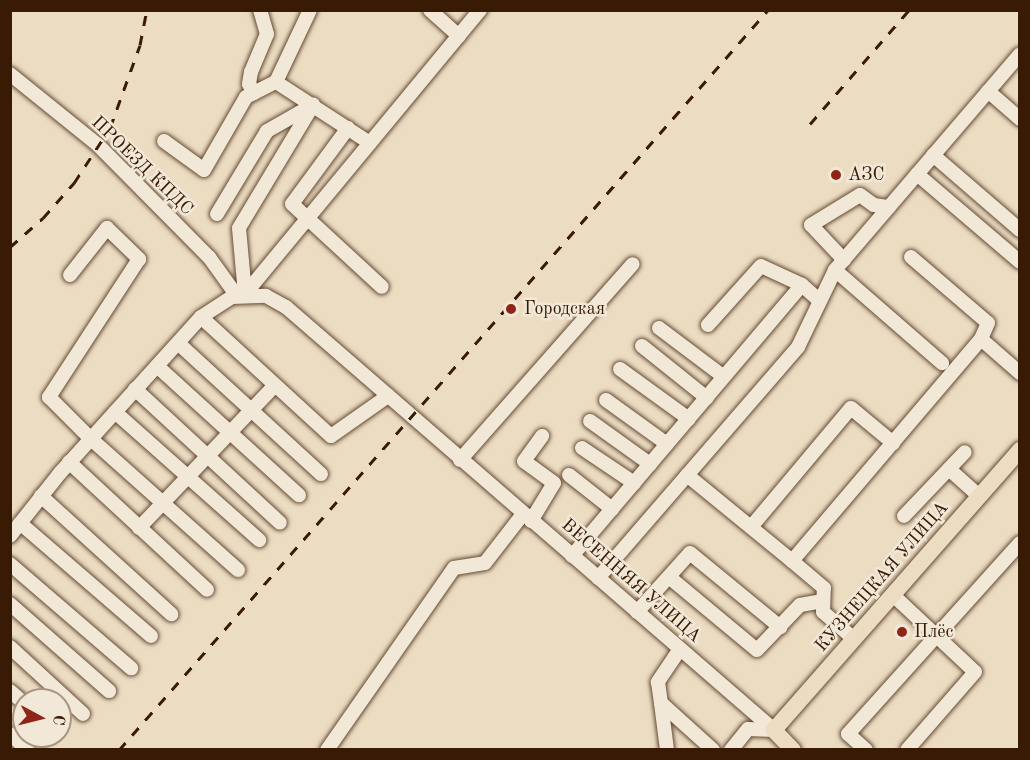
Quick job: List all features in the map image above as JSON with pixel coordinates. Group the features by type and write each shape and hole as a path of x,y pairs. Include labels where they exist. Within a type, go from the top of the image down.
{"main road":[{"name":"КУЗНЕЦКАЯ УЛИЦА","path":"774,730 1020,450"},
{"name":"ВЕСЕННЯЯ УЛИЦА","path":"774,730 793,750"}],"street":[{"path":"254,93 249,84 251,72 267,34 260,10"},
{"path":"164,141 204,170 246,97 276,82 310,10"},
{"path":"430,10 459,36"},
{"path":"10,536 69,462 201,318 241,295 480,10"},
{"path":"598,578 798,347 839,265 1020,54"},
{"name":"ПРОЕЗД КПДС","path":"10,74 98,145 208,257 241,295"},
{"path":"276,82 370,143"},
{"path":"987,91 1020,119"},
{"path":"241,295 239,228 313,105"},
{"path":"217,214 267,131 313,105"},
{"path":"348,128 292,204 382,287"},
{"path":"933,155 1020,230"},
{"path":"917,174 1020,262"},
{"path":"889,207 874,205 860,195 811,225 839,265 942,363"},
{"path":"70,275 107,228 139,259 49,396 91,438 238,570"},
{"path":"792,561 981,339 988,324 911,257"},
{"path":"460,460 633,264"},
{"path":"708,325 761,266 802,285 820,301"},
{"path":"572,556 802,285"},
{"name":"ВЕСЕННЯЯ УЛИЦА","path":"241,295 266,296 286,307 774,730"},
{"path":"201,318 331,436 388,396"},
{"path":"659,327 724,377"},
{"path":"981,339 1020,373"},
{"path":"178,343 321,474"},
{"path":"642,346 707,398"},
{"path":"157,366 229,434 299,495"},
{"path":"620,369 689,419"},
{"path":"139,528 275,385"},
{"path":"135,390 280,523"},
{"path":"606,400 667,444"},
{"path":"751,527 851,408 893,443"},
{"path":"115,411 259,540"},
{"path":"590,421 650,464"},
{"path":"327,750 454,568 485,563 554,483 525,461 542,436"},
{"path":"582,448 634,483"},
{"path":"904,516 965,452"},
{"path":"69,462 207,590"},
{"path":"949,469 979,496"},
{"path":"687,475 824,588 823,612 854,639"},
{"path":"569,476 612,509"},
{"path":"41,496 171,614"},
{"path":"20,524 151,636"},
{"path":"866,750 848,734 1020,543"},
{"path":"637,612 690,553 780,627"},
{"path":"10,564 131,668"},
{"path":"669,576 757,650 800,605 824,601"},
{"path":"893,595 975,672 907,750"},
{"path":"10,604 109,691"},
{"path":"10,647 83,714"},
{"path":"668,750 658,682 680,649"},
{"path":"661,703 707,749"},
{"path":"731,750 748,729 774,730"},
{"path":"10,734 28,750"}],"railway":[{"path":"10,247 43,218 74,183 110,128 140,45 147,10"},
{"path":"119,750 768,10"},
{"path":"810,124 909,10"}],"place":[{"name":"АЗС","path":"836,175"},
{"name":"Городская","path":"511,309"},
{"name":"Плёс","path":"902,632"}]}
